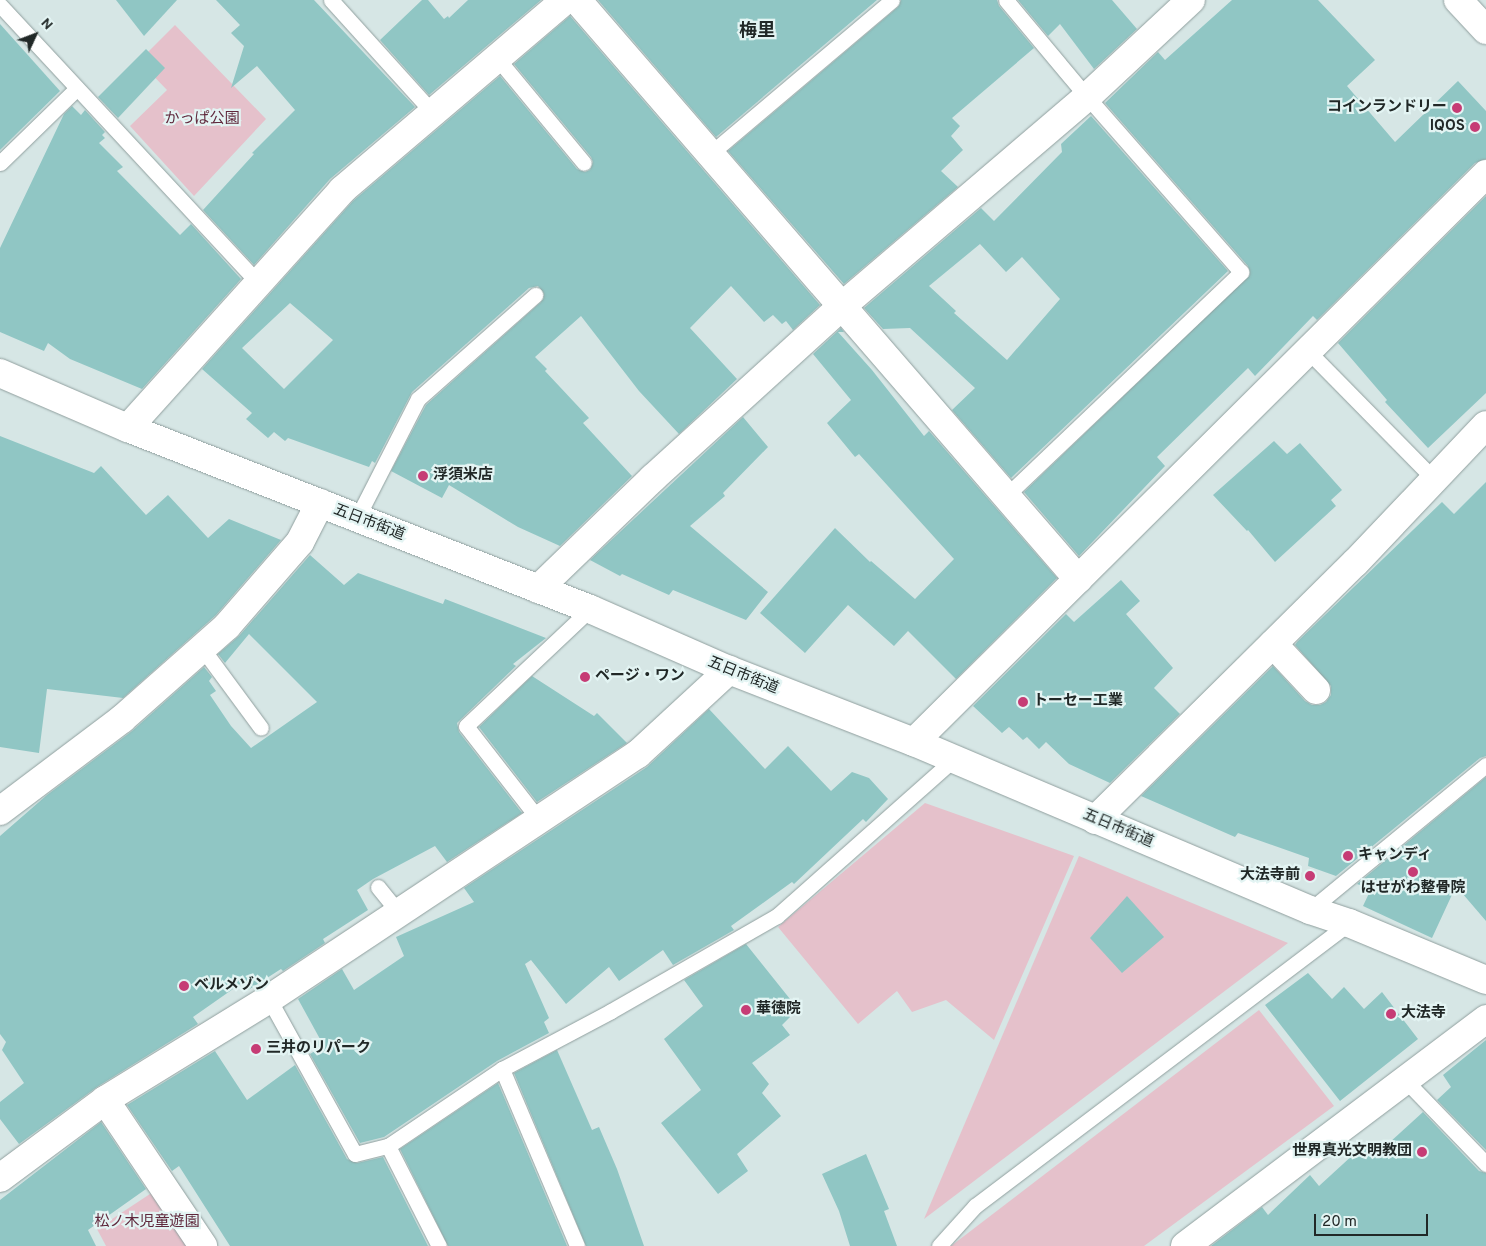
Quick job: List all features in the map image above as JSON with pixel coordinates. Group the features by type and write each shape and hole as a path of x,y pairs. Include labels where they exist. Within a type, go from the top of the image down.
{"street":[{"path":"128,428 342,190 434,114 565,0"},
{"path":"577,0 1078,579"},
{"path":"538,589 653,478 842,306 1087,97 1191,0"},
{"path":"1458,0 1486,30"},
{"path":"914,742 1309,352 1486,174"},
{"name":"五日市街道","path":"0,373 128,428 590,609 729,670 914,742 1310,910 1350,923 1486,980"},
{"path":"1095,820 1355,564 1486,425"},
{"path":"0,811 122,719 227,626 300,542 320,503"},
{"path":"1273,644 1316,690"},
{"path":"0,1178 105,1100 269,999 540,821 638,754 729,670"},
{"path":"1185,1246 1486,1019"},
{"path":"105,1100 203,1246"}],"lane":[{"path":"710,154 892,0"},
{"path":"1006,0 1087,97 1241,272 1006,496"},
{"path":"335,2 434,114"},
{"path":"0,5 258,283"},
{"path":"497,58 584,163"},
{"path":"0,163 77,88"},
{"path":"357,518 418,399 535,295"},
{"path":"1309,352 1434,479"},
{"path":"540,821 466,726 590,609"},
{"path":"202,648 261,728"},
{"path":"269,999 355,1154 388,1146 502,1069 611,1011 777,916 954,759"},
{"path":"1310,910 1486,765"},
{"path":"378,887 400,913"},
{"path":"939,1246 975,1206 1350,923"},
{"path":"502,1069 577,1246"},
{"path":"1405,1080 1486,1164"},
{"path":"388,1146 439,1246"}],"green space":[{"name":"かっぱ公園","path":"175,25 266,119 194,196 130,126 167,90 139,61"},
{"path":"925,803 1074,856 994,1040 946,1000 912,1012 897,991 858,1024 778,927"},
{"path":"1079,856 1288,943 924,1219"},
{"path":"1259,1010 1334,1106 1144,1246 951,1246"},
{"name":"松ノ木児童遊園","path":"153,1192 190,1246 106,1246 97,1229"}],"building":[{"path":"116,0 177,0 144,36"},
{"path":"216,0 314,0 415,107 330,179 254,265 203,210 254,154 252,153 295,110 257,66 231,88 244,46 231,33 240,25"},
{"path":"422,0 428,0 444,19 448,16 449,18 468,0 541,0 429,95 380,40"},
{"path":"598,0 877,0 716,137"},
{"path":"901,0 997,0 999,6 1034,48 952,118 960,126 951,136 963,150 941,171 958,187 844,284 728,151 898,7"},
{"path":"1018,0 1112,0 1137,29 1094,69 1060,24 1048,36"},
{"path":"1232,0 1318,0 1375,60 1347,86 1395,142 1458,81 1486,111 1486,159 1475,163 1317,320 1313,316 1255,376 1248,368 1157,457 1165,466 1079,556 1024,492 1250,274 1248,266 1105,103 1158,52 1165,60"},
{"path":"570,16 820,305 793,330 786,321 782,324 773,315 764,322 731,286 690,328 737,379 679,434 639,391 581,316 535,357 547,369 545,371 589,418 583,423 632,476 560,546 518,527 449,485 442,498 391,471 426,405 541,302 544,294 538,286 529,288 412,392 375,463 372,461 369,467 288,438 285,441 274,432 268,438 246,419 252,413 202,369 353,201 500,76 577,169 585,172 590,170 593,162 591,157 514,64","holes":["290,303 333,340 284,389 242,348"]},
{"path":"0,24 60,91 0,150"},
{"path":"146,49 165,68 118,118 98,97"},
{"path":"72,106 81,115 85,110 105,132 102,135 105,138 99,143 123,167 117,171 180,235 191,224 241,279 142,389 70,359 48,343 44,351 0,332 0,248 64,114"},
{"path":"1091,116 1228,271 1011,478 952,410 975,388 910,328 883,329 864,308 981,208 994,221 1062,152 1061,144","holes":["980,244 1006,272 1022,257 1060,299 1007,360 954,313 956,311 929,286"]},
{"path":"1486,196 1486,393 1428,448 1385,402 1387,400 1338,343"},
{"path":"841,328 844,332 838,332 872,370 924,436 929,431 1057,578 956,679 908,631 894,646 848,605 805,653 760,613 835,528 870,562 915,599 954,559 859,454 855,457 827,423 851,400 813,354"},
{"path":"743,417 768,447 723,493 725,496 690,526 768,592 746,620 673,590 669,595 622,574 620,576 590,560"},
{"path":"0,436 94,473 101,466 146,515 168,495 208,538 229,519 281,540 216,615 123,698 47,689 39,753 0,747"},
{"path":"1274,441 1287,454 1300,443 1342,490 1331,500 1336,506 1275,562 1248,530 1213,495"},
{"path":"1486,482 1486,756 1480,758 1336,876 1308,866 1309,858 1238,833 1235,837 1141,796 1273,666 1305,701 1312,705 1320,705 1326,702 1331,695 1331,686 1295,645 1297,642 1442,502 1454,514"},
{"path":"310,555 344,585 358,573 443,604 445,599 546,638 513,664 516,666 457,723 459,732 522,813 447,862 435,846 373,879 357,890 368,910 323,939 325,943 283,971 281,969 248,990 243,982 193,1017 198,1024 97,1087 19,1144 0,1119 0,1102 24,1083 2,1050 6,1042 0,1034 0,836 47,795 132,731 204,667 212,677 209,681 216,691 210,695 231,726 251,748 317,702 249,634 225,663 218,654 239,636"},
{"path":"1121,580 1140,601 1126,614 1173,668 1154,688 1180,714 1110,783 1069,764 1046,742 1039,749 1027,737 1023,740 1009,727 1002,733 973,706 1066,614 1074,622"},
{"path":"532,676 594,716 597,713 627,743 537,802 479,727"},
{"path":"709,709 765,769 788,746 831,791 852,772 869,778 888,799 866,822 863,819 794,884 792,882 731,926 734,930 673,965 663,950 619,981 609,967 566,1004 531,960 525,964 549,1018 544,1022 549,1033 497,1061 384,1137 360,1143 310,1054 318,1049 315,1042 320,1039 298,999 342,969 354,990 404,956 396,937 474,902 464,888 647,767"},
{"path":"1486,777 1486,921 1456,886 1432,938 1363,906 1371,889 1357,884"},
{"path":"1127,896 1164,937 1122,973 1090,938"},
{"path":"746,944 798,1009 782,1025 790,1035 752,1063 769,1084 762,1093 781,1116 737,1154 748,1171 718,1194 661,1123 701,1090 664,1039 703,1006 684,980"},
{"path":"1308,973 1332,999 1344,987 1364,1009 1382,992 1418,1039 1340,1101 1265,1005"},
{"path":"1486,1040 1486,1150 1437,1100 1451,1087 1443,1075"},
{"path":"557,1050 592,1130 599,1127 617,1169 644,1246 586,1246 514,1073"},
{"path":"215,1051 247,1100 295,1065 347,1159 357,1163 383,1157 428,1246 230,1246 179,1166 172,1171 127,1105"},
{"path":"498,1083 567,1246 448,1246 400,1149"},
{"path":"1423,1112 1479,1171 1486,1173 1486,1246 1211,1246 1262,1207 1268,1215 1310,1175 1319,1186 1367,1142 1378,1153"},
{"path":"101,1122 146,1189 88,1230 96,1246 0,1246 0,1200"},
{"path":"866,1154 889,1209 884,1211 897,1246 850,1246 839,1211 822,1174"}],"place":[{"name":"コインランドリー","path":"1457,108"},
{"name":"IQOS","path":"1475,127"},
{"name":"浮須米店","path":"423,476"},
{"name":"ページ・ワン","path":"585,677"},
{"name":"トーセー工業","path":"1023,702"},
{"name":"キャンディ","path":"1348,856"},
{"name":"はせがわ整骨院","path":"1413,872"},
{"name":"大法寺前","path":"1310,876"},
{"name":"ベルメゾン","path":"184,986"},
{"name":"華徳院","path":"746,1010"},
{"name":"大法寺","path":"1391,1014"},
{"name":"三井のリパーク","path":"256,1049"},
{"name":"世界真光文明教団","path":"1422,1152"}],"district":[{"name":"梅里","path":"757,32"}]}
